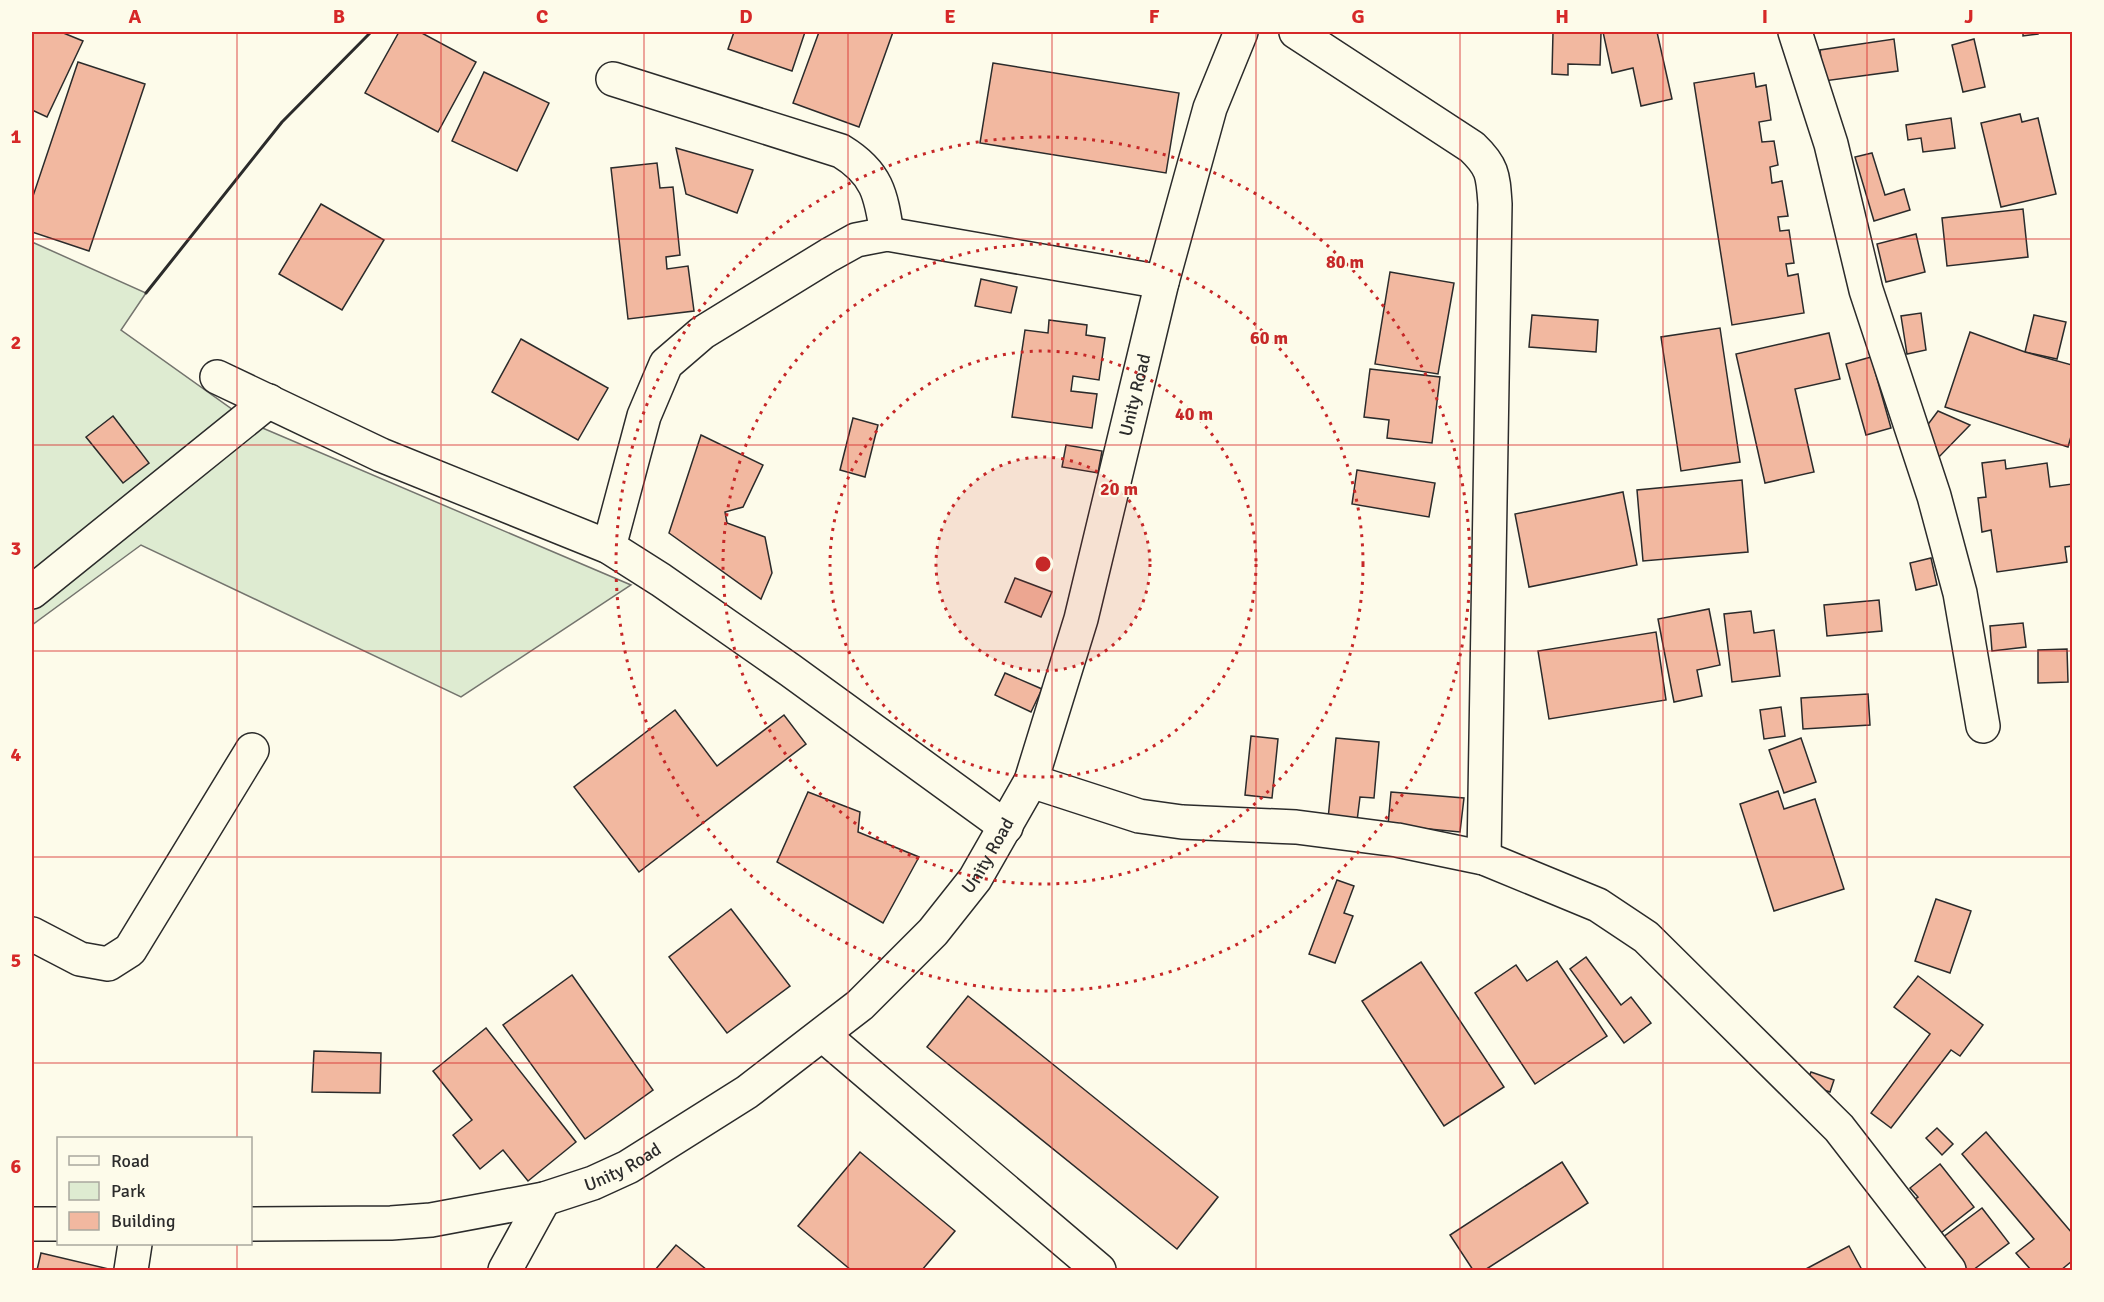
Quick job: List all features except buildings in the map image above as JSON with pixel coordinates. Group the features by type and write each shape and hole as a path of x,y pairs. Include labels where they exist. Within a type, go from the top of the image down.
{"street":[{"name":"Unity Road","path":"252,1224 391,1223 431,1220 544,1199 628,1167 747,1092 823,1035 890,978 933,932 975,879 1030,781 1081,619 1162,282 1210,108 1241,32"},
{"path":"1296,32 1472,147 1488,162 1492,173 1495,216 1484,858"},
{"path":"1795,32 1831,144 1866,290 1934,496 1960,593 1983,726"},
{"path":"613,79 840,151 858,162 871,177 882,204 887,234"},
{"path":"609,547 644,416 666,364 702,333 856,240 887,234 1162,282"},
{"path":"217,377 381,454 609,547 661,580 781,664 1006,827"},
{"path":"32,592 269,401"},
{"path":"32,934 80,958 108,964 130,950 252,750"},
{"path":"1030,781 1139,816 1182,822 1296,827 1397,840 1484,858 1598,905 1646,937 1839,1128 1949,1270"},
{"path":"823,1035 1099,1270"},
{"path":"505,1270 544,1199"},
{"path":"32,1224 57,1224"},
{"path":"131,1270 135,1245"}],"green space":[{"path":"32,242 146,293 121,330 253,424 631,585 461,697 141,545 32,625"}],"wall":[{"path":"146,293 282,122 371,32"}]}
